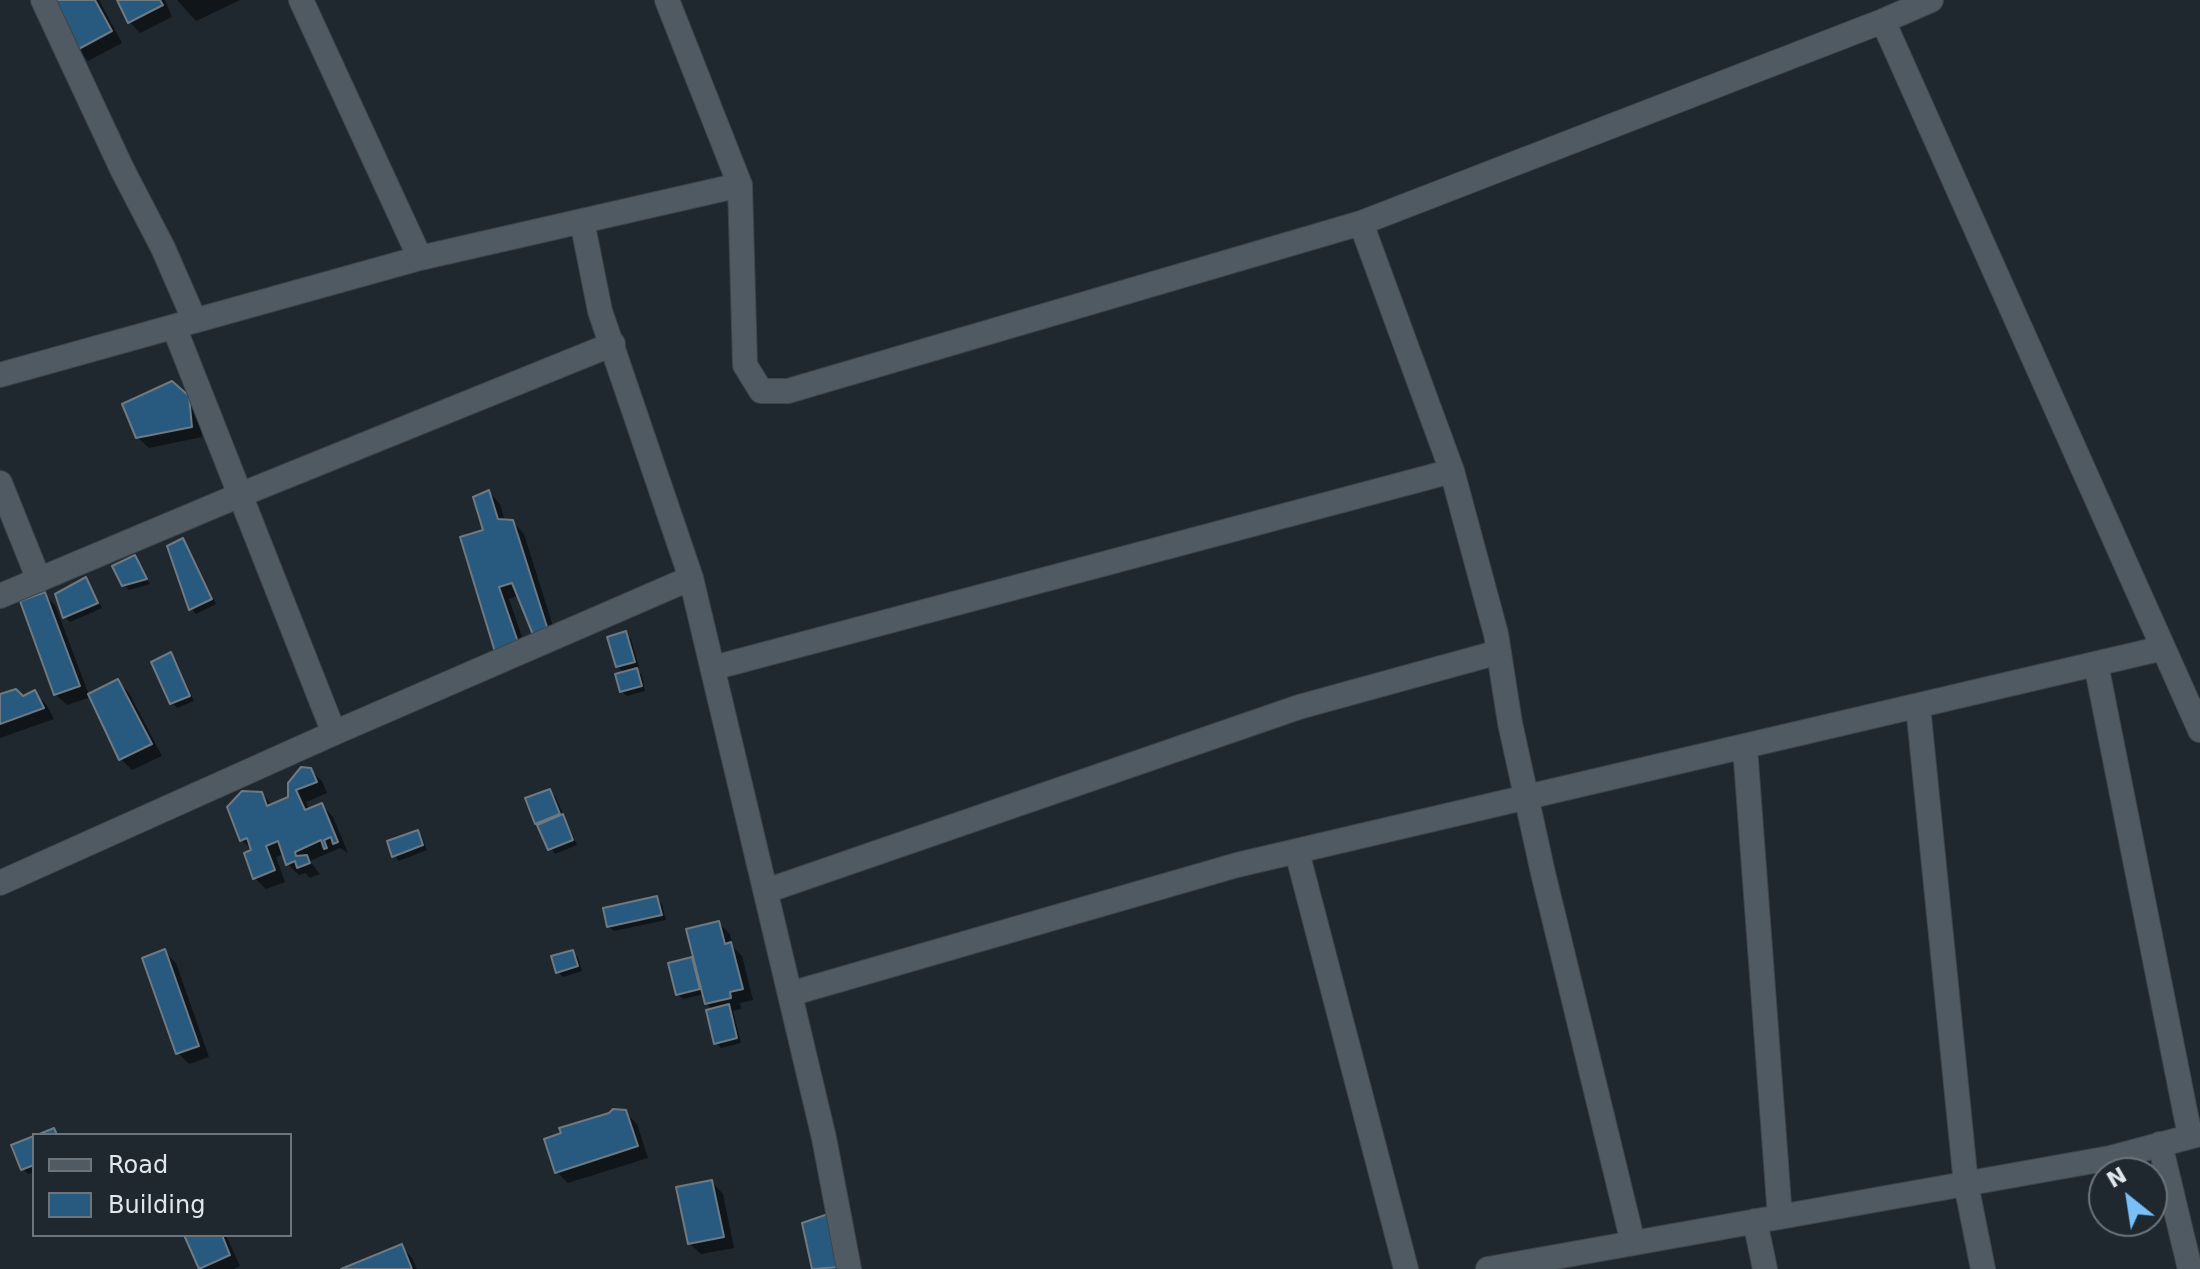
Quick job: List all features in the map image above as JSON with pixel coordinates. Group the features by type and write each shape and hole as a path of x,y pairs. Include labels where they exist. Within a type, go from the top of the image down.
{"street":[{"path":"43,0 122,169 163,248 240,495 334,733"},
{"path":"301,0 420,258"},
{"path":"667,0 740,185 745,365 761,391 788,391 1361,223 1931,0"},
{"path":"1883,21 2200,730"},
{"path":"0,375 420,258 740,185"},
{"path":"582,221 600,311 691,578 824,1138 849,1269"},
{"path":"1361,223 1452,471 1499,652 1526,799 1633,1243"},
{"path":"0,596 613,344"},
{"path":"713,668 1452,471"},
{"path":"0,483 39,580"},
{"path":"0,883 691,578"},
{"path":"790,994 1237,865 2163,648"},
{"path":"766,891 1299,707 1499,652"},
{"path":"1488,1269 1554,1263 1633,1243 2110,1158 2195,1135 2096,664"},
{"path":"1918,706 1966,1184 1983,1269"},
{"path":"1745,747 1780,1217"},
{"path":"1297,852 1406,1269"},
{"path":"2160,1144 2190,1269"},
{"path":"1755,1221 1765,1269"}],"building":[{"path":"48,0 95,0 112,31 75,51"},
{"path":"117,0 160,0 163,5 128,23"},
{"path":"172,381 189,396 192,427 136,438 122,404"},
{"path":"489,490 498,519 513,520 547,627 534,637 512,583 499,587 519,645 495,652 460,537 483,530 473,497"},
{"path":"183,538 212,599 189,610 167,546"},
{"path":"135,555 147,579 122,586 112,566"},
{"path":"86,577 98,603 63,618 55,594"},
{"path":"45,592 80,686 54,695 20,601"},
{"path":"626,631 635,662 616,667 607,637"},
{"path":"171,652 190,696 170,704 151,662"},
{"path":"637,668 642,686 620,692 615,674"},
{"path":"118,679 152,744 119,760 88,694"},
{"path":"16,689 23,696 35,690 44,708 0,724 0,694"},
{"path":"301,767 311,768 317,782 296,790 305,810 322,803 338,842 333,844 331,837 324,840 327,848 324,849 321,840 295,852 296,856 307,855 310,863 297,868 295,861 286,865 278,841 266,846 275,870 253,879 244,853 251,850 247,838 240,841 227,807 242,791 262,792 267,806 288,797 288,783"},
{"path":"550,789 560,814 535,824 525,798"},
{"path":"563,814 573,840 548,850 537,825"},
{"path":"418,830 423,845 392,857 387,841"},
{"path":"657,896 662,915 607,927 603,908"},
{"path":"719,921 725,944 731,942 743,989 730,992 731,998 705,1004 686,929"},
{"path":"165,949 199,1046 176,1054 142,958"},
{"path":"573,950 578,966 556,973 551,956"},
{"path":"692,957 700,989 676,995 668,963"},
{"path":"729,1004 737,1038 714,1044 706,1010"},
{"path":"613,1109 626,1110 638,1146 555,1173 544,1139 561,1133 559,1128 609,1113"},
{"path":"32,1137 32,1166 21,1170 11,1145"},
{"path":"712,1180 724,1237 688,1244 676,1187"},
{"path":"831,1213 841,1267 812,1269 802,1223"},
{"path":"185,1237 223,1237 230,1255 199,1269"},
{"path":"402,1244 412,1269 341,1269"}]}
